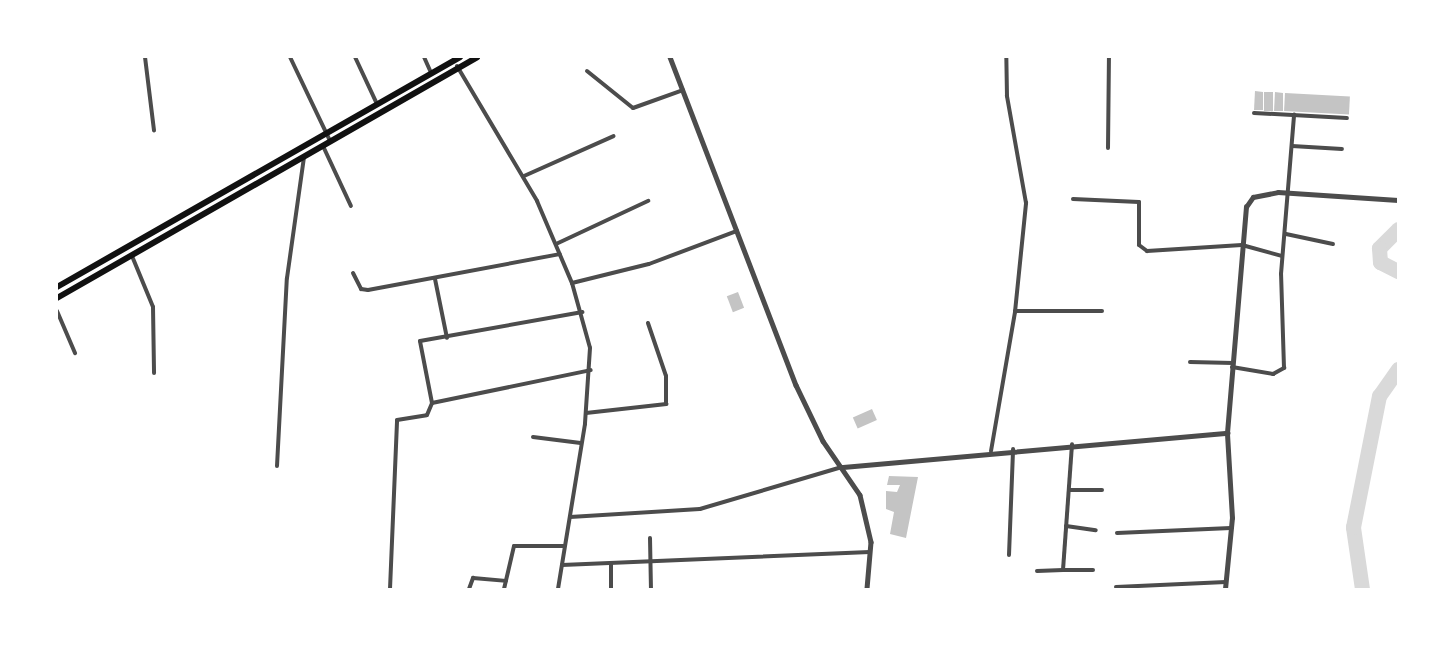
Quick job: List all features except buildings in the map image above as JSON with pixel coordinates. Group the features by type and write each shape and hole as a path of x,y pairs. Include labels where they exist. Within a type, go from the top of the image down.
{"highway":[{"path":"57,298 477,57"},
{"path":"57,287 457,59"}],"street":[{"path":"145,57 154,130"},
{"path":"290,57 331,142"},
{"path":"355,57 377,105"},
{"path":"424,57 431,74"},
{"path":"670,57 796,385 823,441 843,467 867,514 870,552 867,589"},
{"path":"991,451 1015,310 1026,198 1007,96 1006,57"},
{"path":"1108,148 1109,57"},
{"path":"457,59 459,69 524,176 556,244 582,312 591,370 558,589"},
{"path":"586,71 633,108 683,90"},
{"path":"1254,113 1347,118"},
{"path":"1190,362 1283,370 1282,256 1286,234 1294,115"},
{"path":"524,176 614,136"},
{"path":"322,146 351,206"},
{"path":"1292,146 1342,149"},
{"path":"277,466 287,278 304,157"},
{"path":"1225,589 1231,528 1227,433 1246,207 1253,197 1289,192 1398,200"},
{"path":"1073,199 1139,202 1139,245 1147,251 1242,245 1282,256"},
{"path":"556,244 648,201"},
{"path":"572,283 649,264 738,231"},
{"path":"1286,234 1333,244"},
{"path":"353,273 362,290 435,279 560,254"},
{"path":"132,256 153,307 154,373"},
{"path":"435,279 447,338"},
{"path":"1015,310 1102,311"},
{"path":"57,311 75,353"},
{"path":"390,589 396,423 427,415 432,403 420,342 582,312"},
{"path":"586,413 666,404 666,376 648,323"},
{"path":"432,403 591,370"},
{"path":"570,517 711,507 733,502 740,494 843,467 1013,449 1227,433"},
{"path":"533,437 581,443"},
{"path":"1063,570 1072,444"},
{"path":"1009,555 1013,449"},
{"path":"1069,490 1102,490"},
{"path":"1066,526 1096,530"},
{"path":"1117,533 1231,528"},
{"path":"650,538 651,589"},
{"path":"504,589 514,546 564,546"},
{"path":"562,565 870,552"},
{"path":"611,563 611,589"},
{"path":"1037,571 1093,570"},
{"path":"469,589 473,578 506,581"},
{"path":"1116,586 1226,582"}],"waterway":[{"path":"1398,229 1379,248 1380,262 1398,271"},
{"path":"1362,589 1353,527 1379,396 1398,369"}]}
